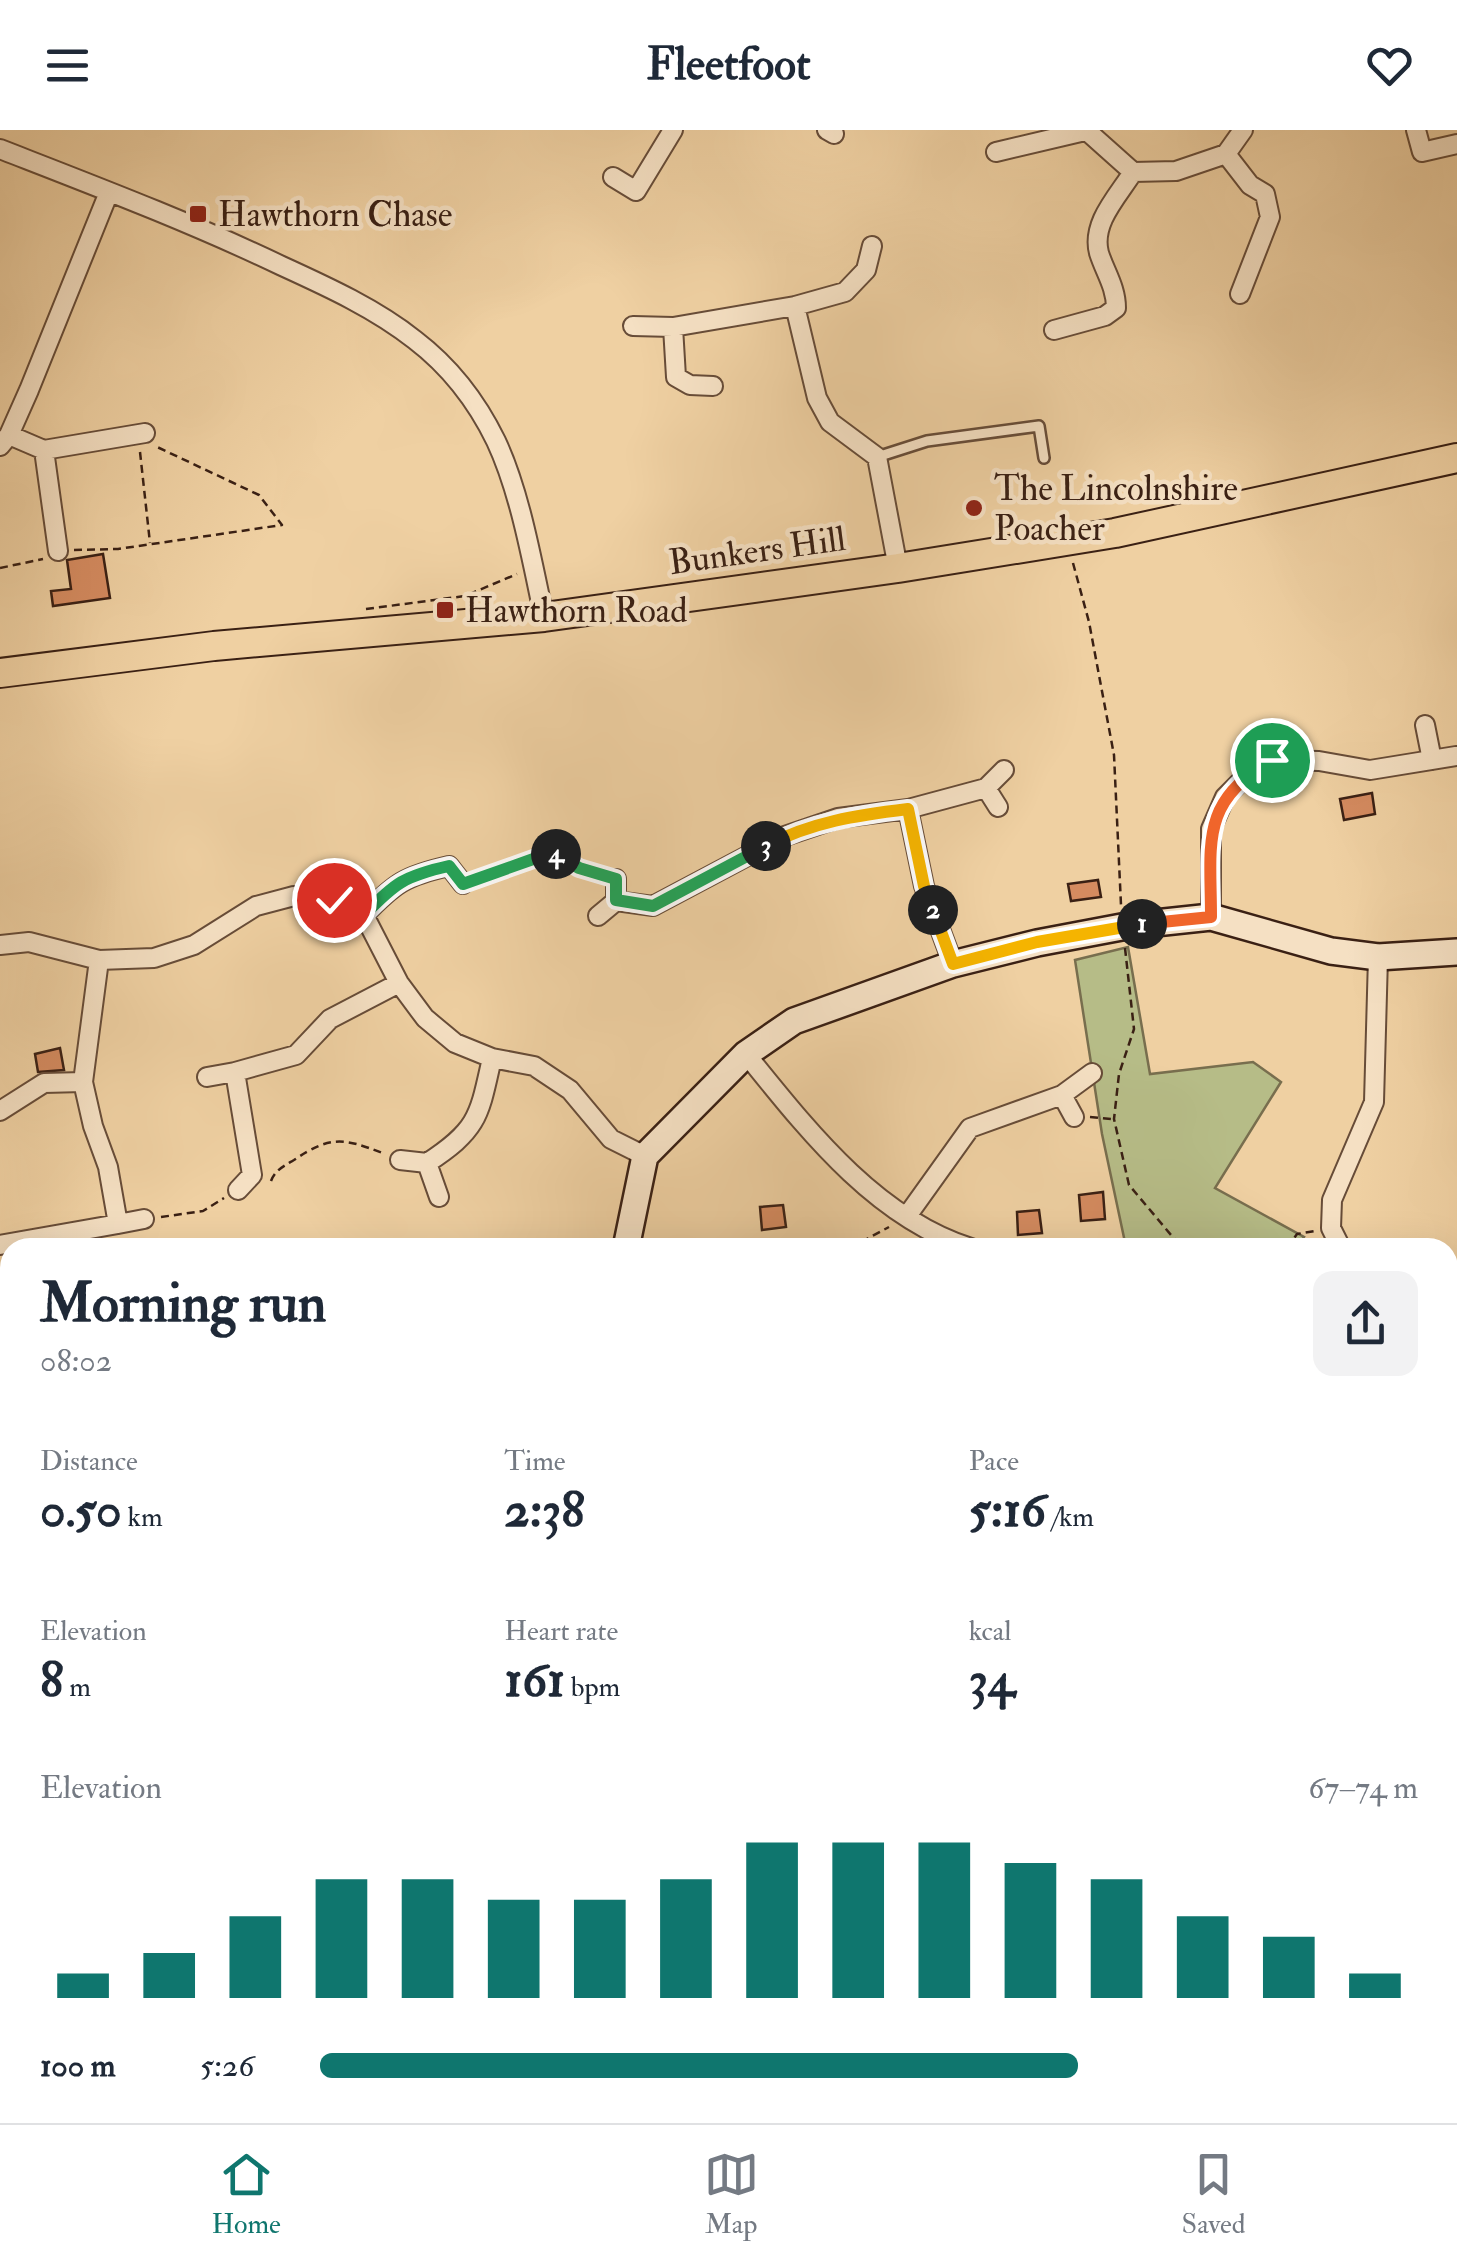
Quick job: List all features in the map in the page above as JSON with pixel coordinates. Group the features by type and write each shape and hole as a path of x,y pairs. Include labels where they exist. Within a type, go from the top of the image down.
{"main road":[{"name":"Bunkers Hill","path":"0,673 214,646 544,617 898,568 1114,533 1457,458"}],"street":[{"path":"613,177 636,190 673,130"},
{"path":"996,152 1085,130 1134,172 1176,171 1226,154 1242,130"},
{"path":"1416,130 1422,152 1457,144"},
{"path":"0,149 192,224 317,282 393,324 433,355 474,404 497,442 519,512 544,617"},
{"path":"1226,154 1250,185 1265,194 1270,217 1240,294"},
{"path":"1054,330 1105,316 1116,308 1116,293 1098,250 1098,226 1134,172"},
{"path":"109,192 4,440 44,450 144,433"},
{"path":"633,326 673,327 796,306 845,292 866,270 872,246"},
{"path":"796,306 805,356 830,422 877,458 898,568"},
{"path":"673,327 676,377 690,384 713,386"},
{"path":"44,450 58,551"},
{"path":"1424,725 1432,760"},
{"path":"1211,917 1211,829 1225,797 1249,773 1272,760 1370,770 1456,756"},
{"path":"616,900 653,906 785,836 838,818 908,809 986,788 1004,770"},
{"path":"986,788 998,808"},
{"path":"908,809 924,886 953,964"},
{"path":"364,915 396,883 449,866 460,847"},
{"path":"449,866 463,884"},
{"path":"598,916 616,900 616,879"},
{"path":"0,945 30,942 100,960 154,958 194,945 256,906 294,896 334,900 364,915 399,983 425,1018 455,1043 492,1058 534,1066 570,1090 612,1139 645,1156"},
{"path":"628,1238 645,1156 746,1054 794,1020 953,964 1037,942 1122,926 1211,917 1331,952 1378,957 1457,952"},
{"path":"1336,1238 1332,1228 1332,1200 1374,1102 1378,957"},
{"path":"100,960 83,1082 108,1167 118,1224"},
{"path":"207,1076 296,1054 330,1020 399,983"},
{"path":"746,1054 805,1127 876,1198 948,1238"},
{"path":"400,1160 426,1162 454,1144 479,1115 492,1058"},
{"path":"235,1072 262,1178 238,1190"},
{"path":"908,1216 970,1128 1062,1094 1092,1072"},
{"path":"0,1111 44,1083 83,1082"},
{"path":"1062,1094 1074,1116"},
{"path":"426,1162 439,1198"},
{"path":"39,1238 144,1219"}],"lane":[{"path":"877,458 927,441 1039,426 1044,458"}],"path":[{"path":"144,433 138,458 150,544"},
{"path":"0,568 36,562 58,551 150,544 282,524 258,495 155,446 144,433"},
{"path":"1071,552 1089,622 1114,755 1122,926 1134,1029 1119,1074 1114,1119 1129,1185 1174,1238"},
{"path":"463,884 553,852 579,868 616,879"},
{"path":"1074,1116 1114,1119"},
{"path":"262,1178 320,1142 355,1142 400,1160"},
{"path":"144,1219 203,1211 238,1190"},
{"path":"868,1238 908,1216"},
{"path":"1294,1238 1297,1234 1332,1228"}],"green space":[{"path":"1128,947 1150,1074 1253,1062 1281,1082 1215,1188 1303,1238 1124,1238 1102,1134 1075,960"}],"building":[{"path":"103,554 110,598 53,606 51,591 71,589 67,560"},
{"path":"1372,793 1375,814 1344,820 1340,799"},
{"path":"1098,880 1101,897 1071,901 1068,884"},
{"path":"60,1048 64,1070 38,1072 35,1054"},
{"path":"1103,1192 1105,1219 1081,1221 1079,1195"},
{"path":"783,1205 786,1227 762,1230 760,1207"},
{"path":"1039,1210 1042,1233 1018,1235 1017,1212"}],"place":[{"name":"Hawthorn Chase","path":"198,214"},
{"name":"The Lincolnshire Poacher","path":"974,508"},
{"name":"Hawthorn Road","path":"445,610"}],"route":[{"path":"334,900 364,915 396,883 420,872 449,866 463,884 553,852 579,868 616,879 616,900 653,906 785,836 838,818 908,809 924,886 953,964 1037,942 1122,926 1211,917 1211,829 1225,797 1249,773 1272,760"}]}
